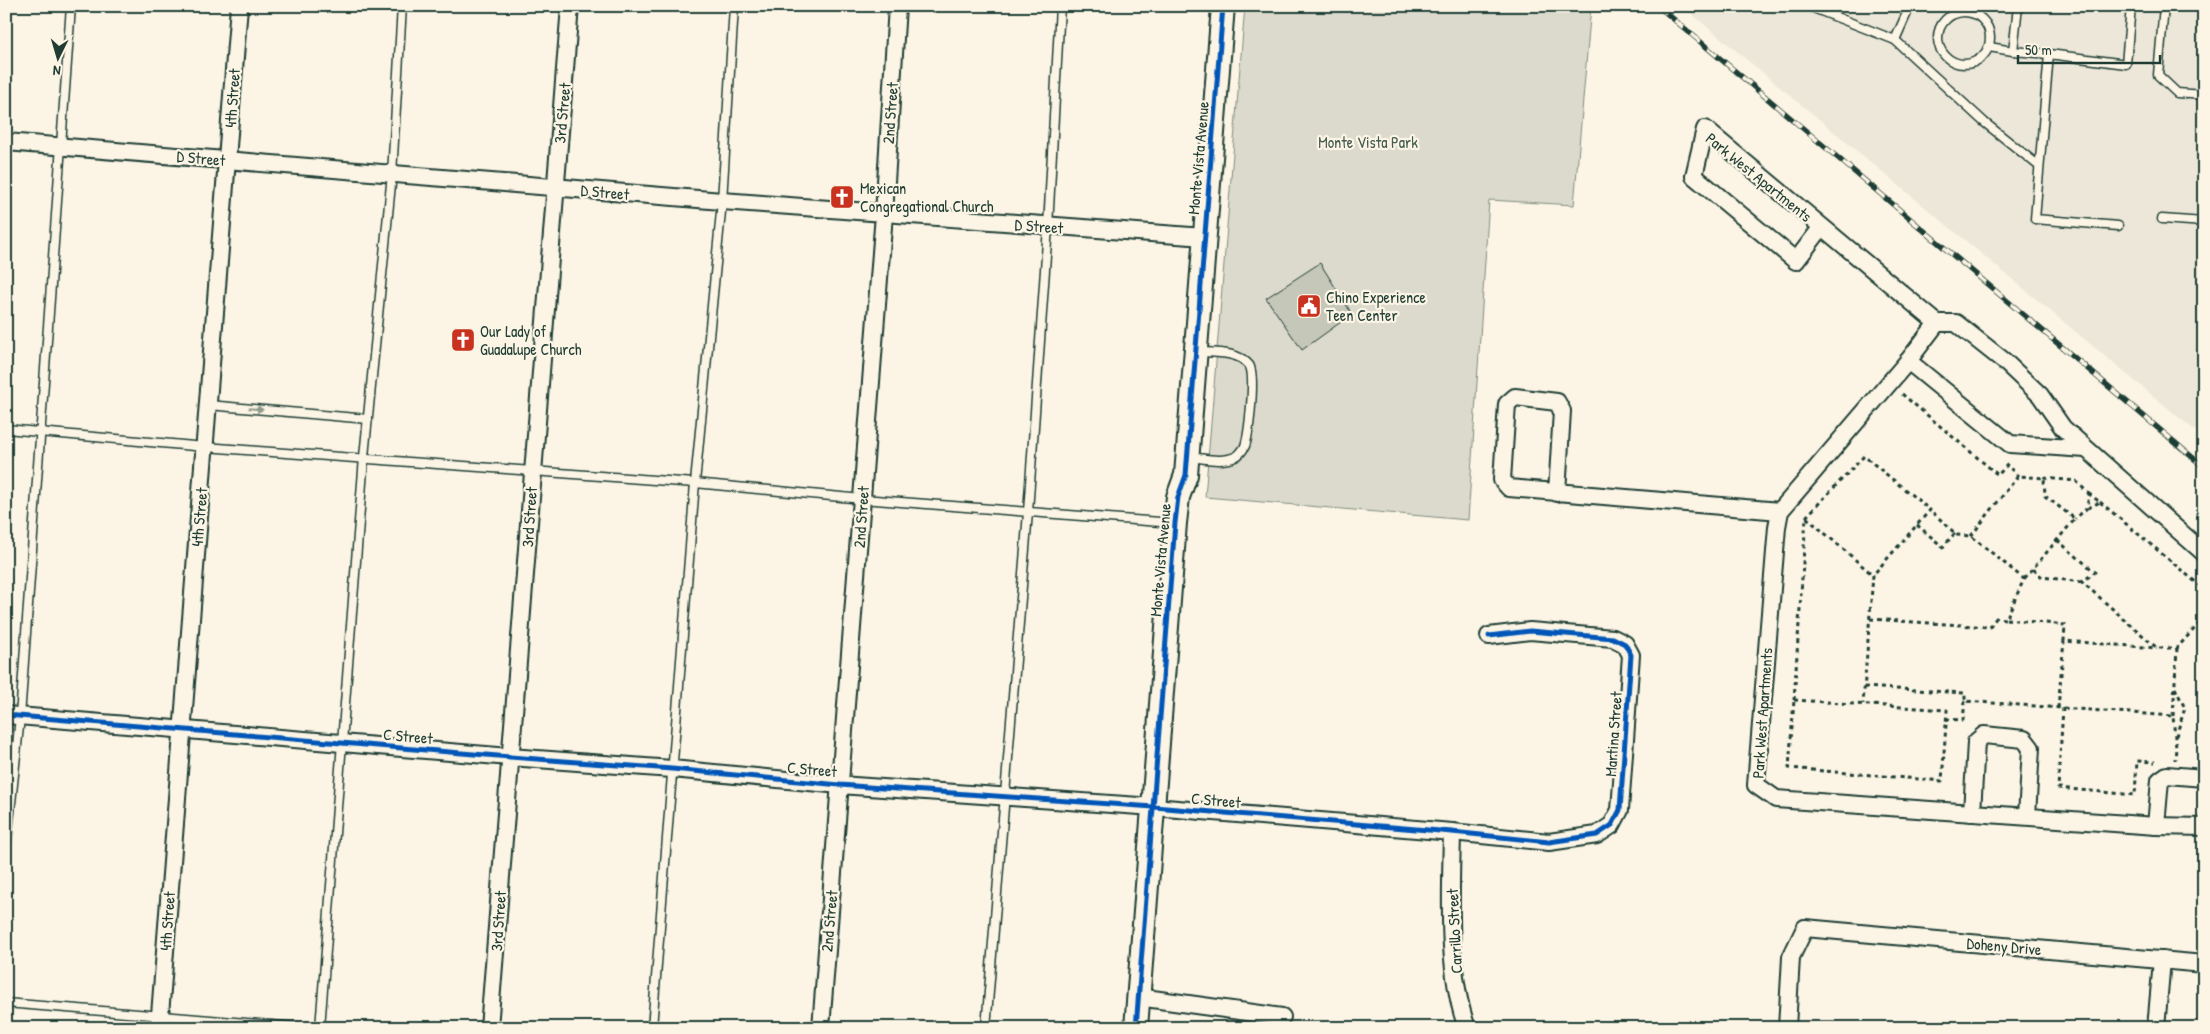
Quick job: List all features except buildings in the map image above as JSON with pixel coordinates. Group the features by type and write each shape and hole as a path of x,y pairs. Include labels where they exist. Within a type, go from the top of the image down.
{"street":[{"name":"4th Street","path":"160,1021 239,6"},
{"name":"3rd Street","path":"489,1028 570,6"},
{"name":"2nd Street","path":"820,1028 884,214 897,6"},
{"name":"Monte Vista Avenue","path":"1136,1028 1175,523 1178,497 1186,475 1223,6"},
{"name":"Park West Apartments","path":"1822,228 1796,261 1694,176 1705,129 1937,323"},
{"name":"D Street","path":"6,142 556,188 1204,237"},
{"path":"1557,493 1562,412 1557,402 1515,397 1507,404 1502,480 1508,488 1557,493 1780,511 1908,361 1937,323 1956,323 2004,360 2040,395 2063,428 2204,553"},
{"path":"1908,361 2010,444 2086,449"},
{"name":"Park West Apartments","path":"1780,511 1777,527 1756,785 1776,799 2156,826 2204,827"},
{"name":"Martina Street","path":"1489,636 1530,631 1612,638 1625,644 1630,655 1620,810 1612,825"},
{"name":"C Street","path":"13,716 510,757 672,768 840,785 1154,807 1549,842 1597,835 1612,825"},
{"path":"1972,812 1976,742 1984,735 2024,739 2031,748 2027,816"},
{"path":"2156,826 2160,780 2167,775 2204,778"},
{"name":"Carrillo Street","path":"1452,832 1450,916 1459,1005 1467,1028"},
{"name":"Doheny Drive","path":"1787,1028 1791,957 1805,928 2204,964"},
{"path":"2156,1028 2162,960"},
{"path":"1138,997 1282,1017"}],"lane":[{"path":"6,851 13,716 39,431 62,147 71,6"},
{"path":"320,1028 364,457 392,174 402,6"},
{"path":"652,1028 695,483 722,201 734,6"},
{"path":"986,1028 1028,512 1048,226 1060,6"},
{"path":"1808,6 1895,40 1984,122 2039,166"},
{"path":"1895,40 1910,6"},
{"path":"2013,50 2018,6"},
{"path":"1989,47 2126,64 2131,6"},
{"path":"2164,6 2158,75 2177,93 2204,95"},
{"path":"1967,9 1981,18 1986,24 1990,31 1989,47 1979,60 1971,64 1955,63 1942,53 1938,37 1940,29 1950,16 1967,9"},
{"path":"2049,54 2035,219 2118,226"},
{"path":"2162,219 2204,222"},
{"path":"1187,457 1227,460 1237,456 1244,448 1247,436 1252,378 1250,366 1241,357 1195,352"},
{"path":"208,404 368,419"},
{"path":"6,429 204,447 364,457 1175,523"},
{"path":"6,1003 160,1021 308,1028"}],"path":[{"path":"1889,383 1998,475 2007,465 2018,476 2076,480 2089,494 2204,589"},
{"path":"1794,700 1946,710 1942,781 1789,768 1806,517 1864,456 1930,510 1957,535 1971,536 2024,579"},
{"path":"1971,536 2018,476"},
{"path":"2044,478 2045,496 2074,519"},
{"path":"2087,508 2089,494"},
{"path":"2006,618 2024,579 2074,519 2087,508 2100,502"},
{"path":"1863,704 1873,575 1930,510"},
{"path":"1806,517 1873,575"},
{"path":"1917,525 1943,547 1955,533"},
{"path":"2057,540 2096,572 2082,582"},
{"path":"2033,569 2042,577 2082,582 2157,648"},
{"path":"1870,619 1990,627 1996,618 2006,618 2065,625 2058,708"},
{"path":"2175,764 2175,739 2172,716 2177,648 2204,618"},
{"path":"2064,641 2177,648"},
{"path":"1864,687 1965,693 1963,720 1946,719"},
{"path":"2174,687 2185,708 2175,739"},
{"path":"1965,701 2172,716"},
{"path":"2063,708 2058,788 2135,795 2137,760 2156,762"}],"shaded area":[{"path":"1682,6 2204,6 2204,438"}],"green space":[{"name":"Monte Vista Park","path":"1245,6 1591,6 1574,205 1489,200 1468,520 1205,497"}],"railway":[{"path":"1658,6 2204,467"}],"cycle path":[{"path":"1136,1028 1175,523 1178,497 1186,475 1223,6"},
{"path":"6,715 672,769 840,785 1154,807 1549,842 1597,835 1612,825 1620,810 1631,655 1625,644 1613,638 1530,631 1489,636"}],"place":[{"name":"Mexican Congregational Church","path":"842,197"},
{"name":"Chino Experience Teen Center","path":"1309,306"},
{"name":"Our Lady of Guadalupe Church","path":"463,340"}]}
